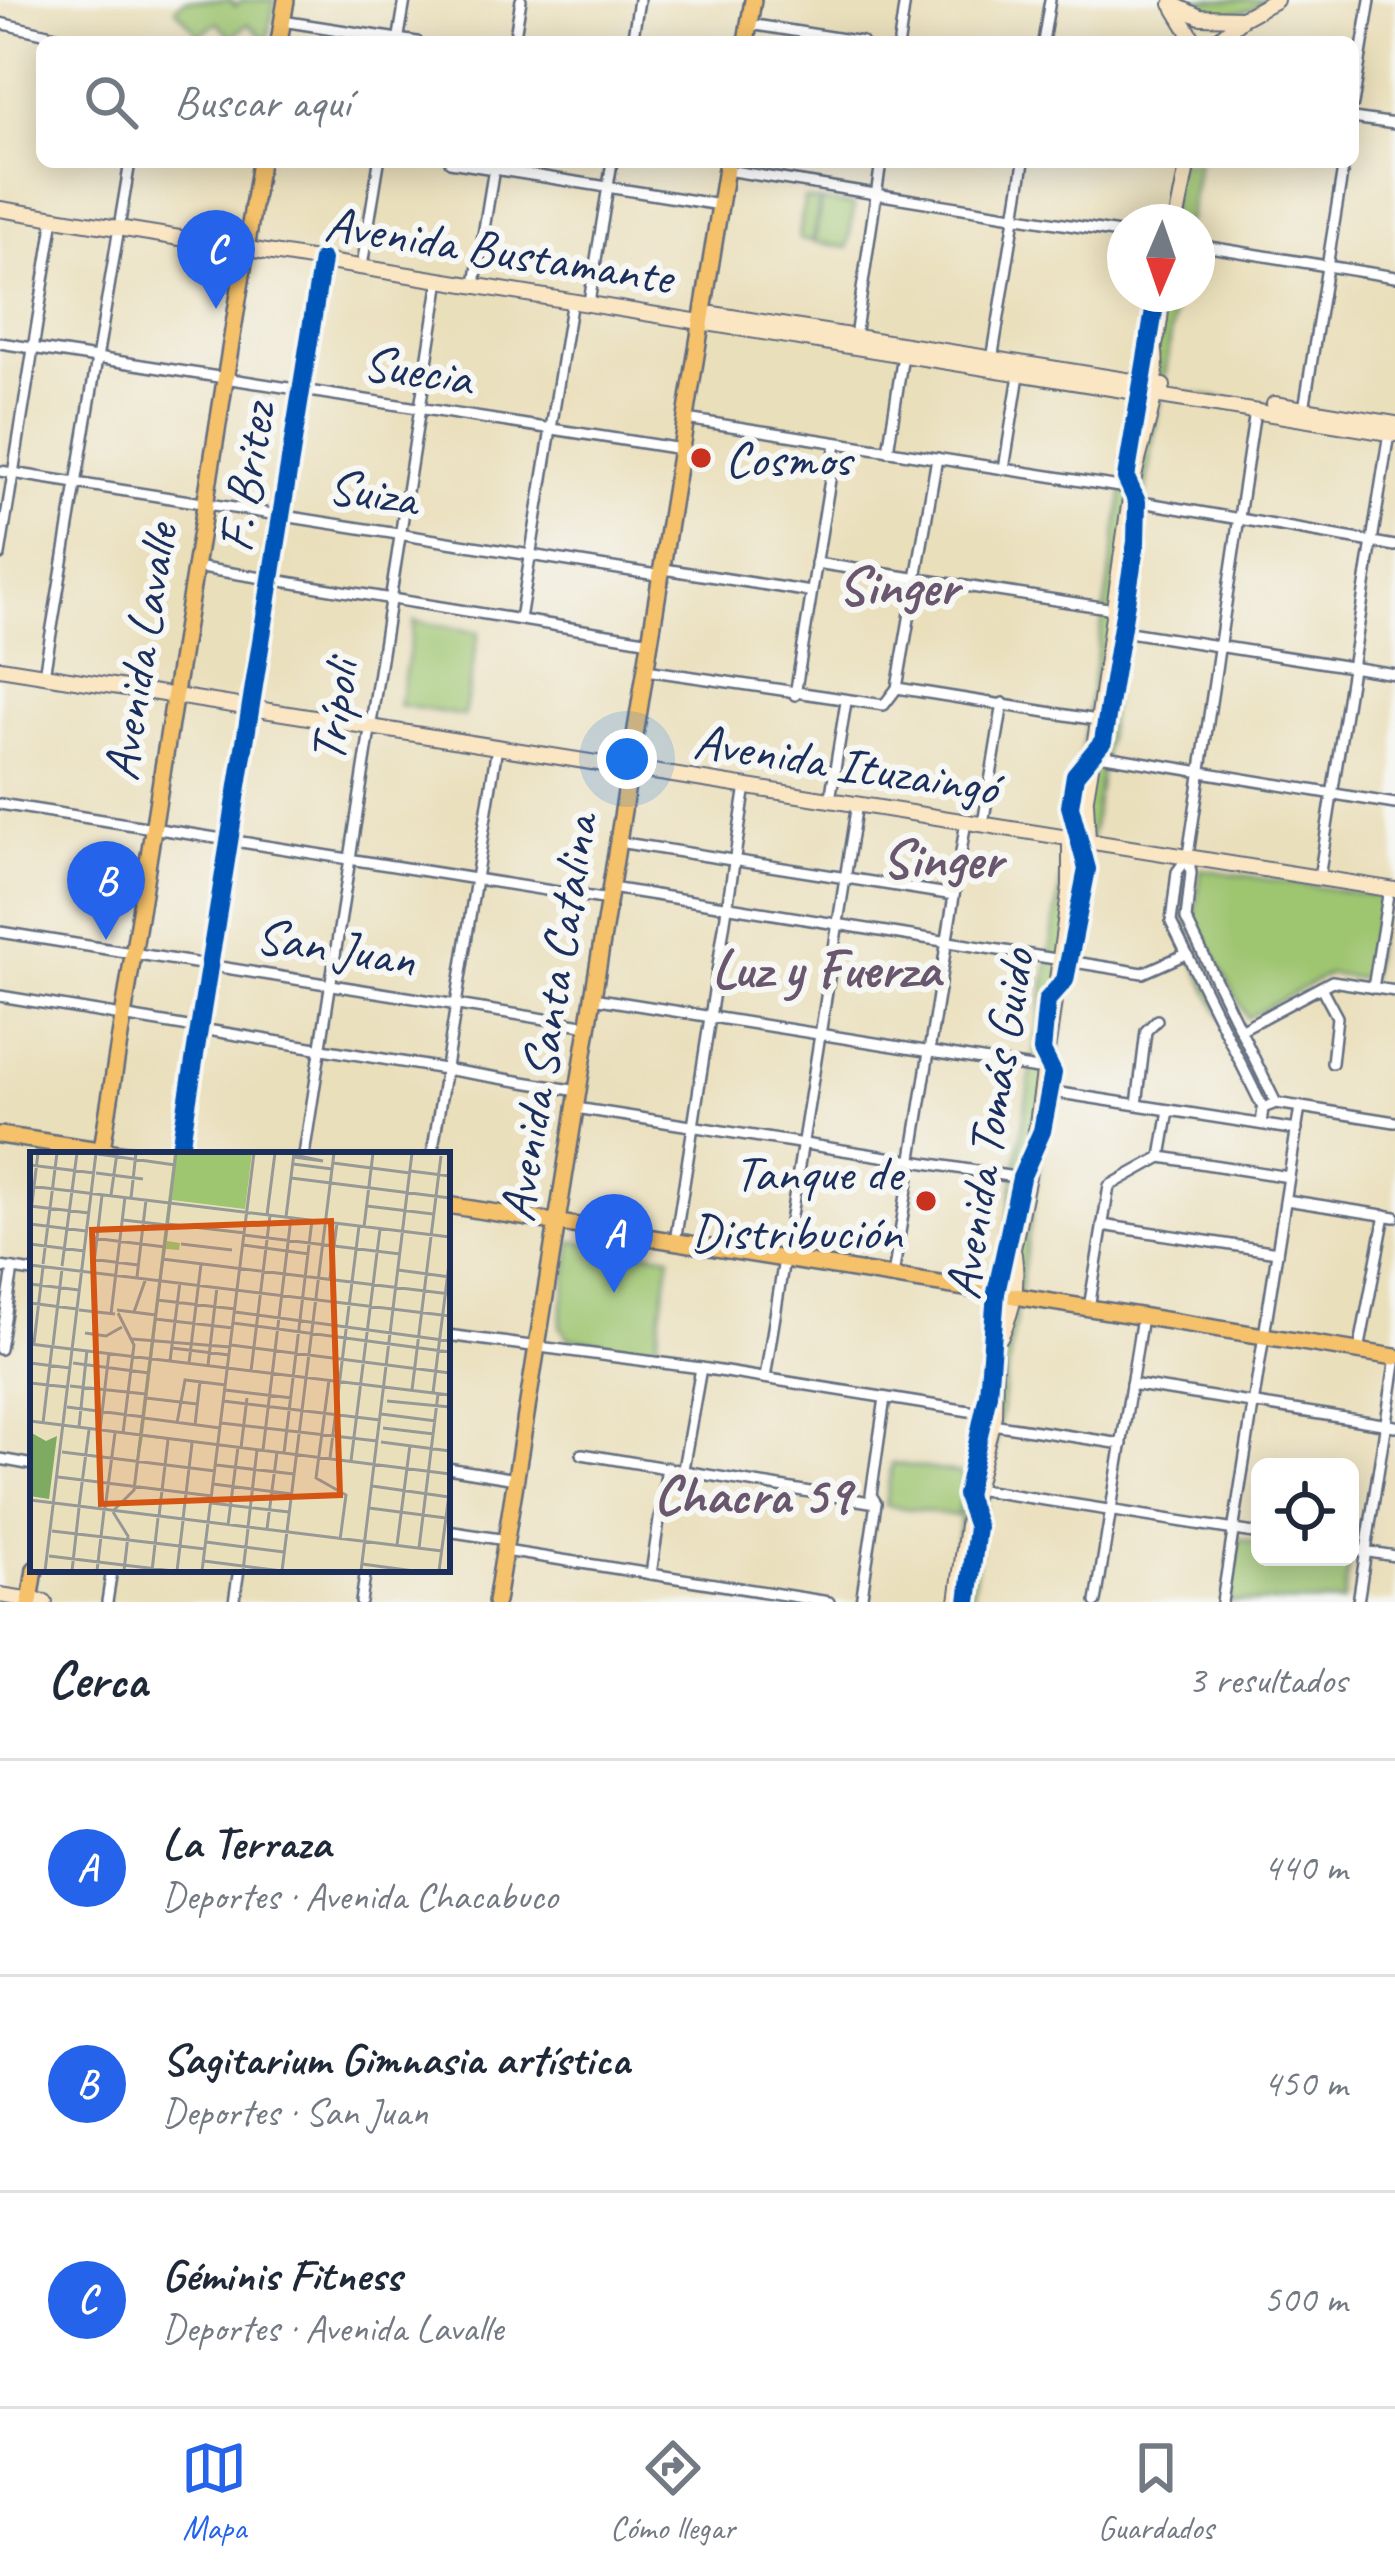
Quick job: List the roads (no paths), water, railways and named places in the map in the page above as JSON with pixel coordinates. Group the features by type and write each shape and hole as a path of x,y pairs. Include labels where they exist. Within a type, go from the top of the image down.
{"main road":[{"path":"280,36 286,0"},
{"path":"747,36 753,0"},
{"path":"1222,36 1276,0"},
{"path":"1170,2 1212,20 1243,18"},
{"path":"1170,2 1191,36"},
{"name":"Avenida Lavalle","path":"102,1152 259,168"},
{"name":"Avenida Santa Catalina","path":"496,1602 726,168"},
{"path":"1180,204 1187,168"},
{"name":"Avenida Bustamante","path":"0,209 702,320 713,314 1018,375 1304,409 1393,430"},
{"name":"Avenida Tomás Guido","path":"1070,886 1088,842 1086,797 1162,312"},
{"name":"Avenida Bustamante","path":"755,326 855,337 1255,411 1393,430"},
{"name":"Avenida Ituzaingó","path":"0,668 1392,889"},
{"name":"Avenida Tomás Guido","path":"958,1596 974,1489 993,1419 998,1293 1013,1249 1054,1017 1070,886 1070,838 1086,797"},
{"path":"0,1135 96,1152"},
{"path":"450,1205 1395,1360"},
{"name":"Avenida Tomás Guido","path":"998,1342 1016,1296 1013,1249"},
{"path":"0,1595 35,1601"}],"street":[{"path":"400,36 405,0"},
{"path":"515,36 520,0"},
{"path":"633,36 639,0"},
{"path":"900,36 905,0"},
{"path":"1044,36 1050,0"},
{"path":"1359,67 1370,0"},
{"path":"282,21 374,36"},
{"path":"0,23 56,36"},
{"path":"749,24 824,36"},
{"path":"1359,119 1395,124"},
{"path":"44,675 129,168"},
{"path":"362,266 378,168"},
{"path":"475,284 494,168"},
{"path":"510,168 720,205"},
{"path":"589,302 611,168"},
{"path":"736,168 1107,231"},
{"path":"855,337 880,168"},
{"path":"992,360 1023,168"},
{"path":"1304,409 1343,168"},
{"path":"0,555 54,218"},
{"path":"1215,248 1395,277"},
{"name":"F. Britez","path":"178,1152 322,260"},
{"name":"Trípoli","path":"304,1152 440,279"},
{"path":"520,620 572,299"},
{"name":"Suecia","path":"0,344 681,448"},
{"path":"888,451 903,355"},
{"path":"1004,469 1018,375"},
{"path":"1255,411 1188,857 1192,873 1186,920 1240,1030 1268,1105 1262,1124"},
{"path":"686,418 1004,469 1395,546"},
{"path":"1319,878 1393,430"},
{"path":"795,695 836,443"},
{"path":"646,670 884,705 897,688 938,458"},
{"name":"Suiza","path":"0,471 530,555 811,592"},
{"path":"816,563 1114,609"},
{"path":"195,567 651,641"},
{"path":"1110,628 1395,674"},
{"path":"897,688 1097,719"},
{"path":"830,800 846,702"},
{"path":"983,824 1003,703"},
{"path":"432,1152 497,747"},
{"path":"1093,754 1395,804"},
{"path":"675,1242 746,786"},
{"path":"765,1378 857,804"},
{"path":"0,805 476,879 728,907 1143,973 1186,954"},
{"path":"893,1276 965,821"},
{"path":"618,842 954,895"},
{"path":"1188,857 1177,872 1171,922 1268,1105"},
{"path":"1373,988 1392,889"},
{"name":"San Juan","path":"0,932 589,1026"},
{"path":"1240,1030 1332,981 1395,991"},
{"path":"1321,987 1337,1017 1332,1064"},
{"path":"0,996 446,1069 692,1128 1027,1179"},
{"path":"593,998 1044,1070"},
{"path":"1137,1105 1146,1031 1157,1020"},
{"path":"1041,1090 1297,1130"},
{"path":"1268,1105 1395,1122"},
{"path":"1222,1602 1300,1107"},
{"path":"1161,1156 1169,1110"},
{"path":"1089,1308 1108,1186 1161,1156 1289,1177"},
{"path":"1286,1200 1390,1216 1359,1351"},
{"path":"1102,1225 1277,1252"},
{"path":"0,1267 30,1272"},
{"path":"0,1349 13,1269"},
{"path":"1096,1602 1142,1316"},
{"path":"450,1335 885,1397 1122,1444"},
{"path":"1358,1602 1390,1425 1395,1360"},
{"path":"683,1469 700,1368"},
{"path":"1131,1384 1390,1425"},
{"path":"861,1602 885,1397"},
{"path":"583,1454 876,1503"},
{"path":"0,1460 30,1465"},
{"path":"651,1574 667,1467"},
{"path":"450,1468 516,1479"},
{"path":"974,1489 1251,1533"},
{"path":"450,1532 651,1574 830,1602"},
{"path":"1359,1550 1395,1556"},
{"path":"107,1602 112,1572"},
{"path":"234,1602 239,1572"},
{"path":"361,1602 366,1572"}],"place":[{"name":"Géminis Fitness","path":"216,309"},
{"name":"Cosmos","path":"701,458"},
{"name":"Sagitarium Gimnasia artística","path":"106,940"},
{"name":"Tanque de Distribución","path":"926,1201"},
{"name":"La Terraza","path":"614,1293"}],"district":[{"name":"Singer","path":"898,585"},
{"name":"Singer","path":"942,858"},
{"name":"Luz y Fuerza","path":"826,968"},
{"name":"Chacra 59","path":"752,1494"}]}
